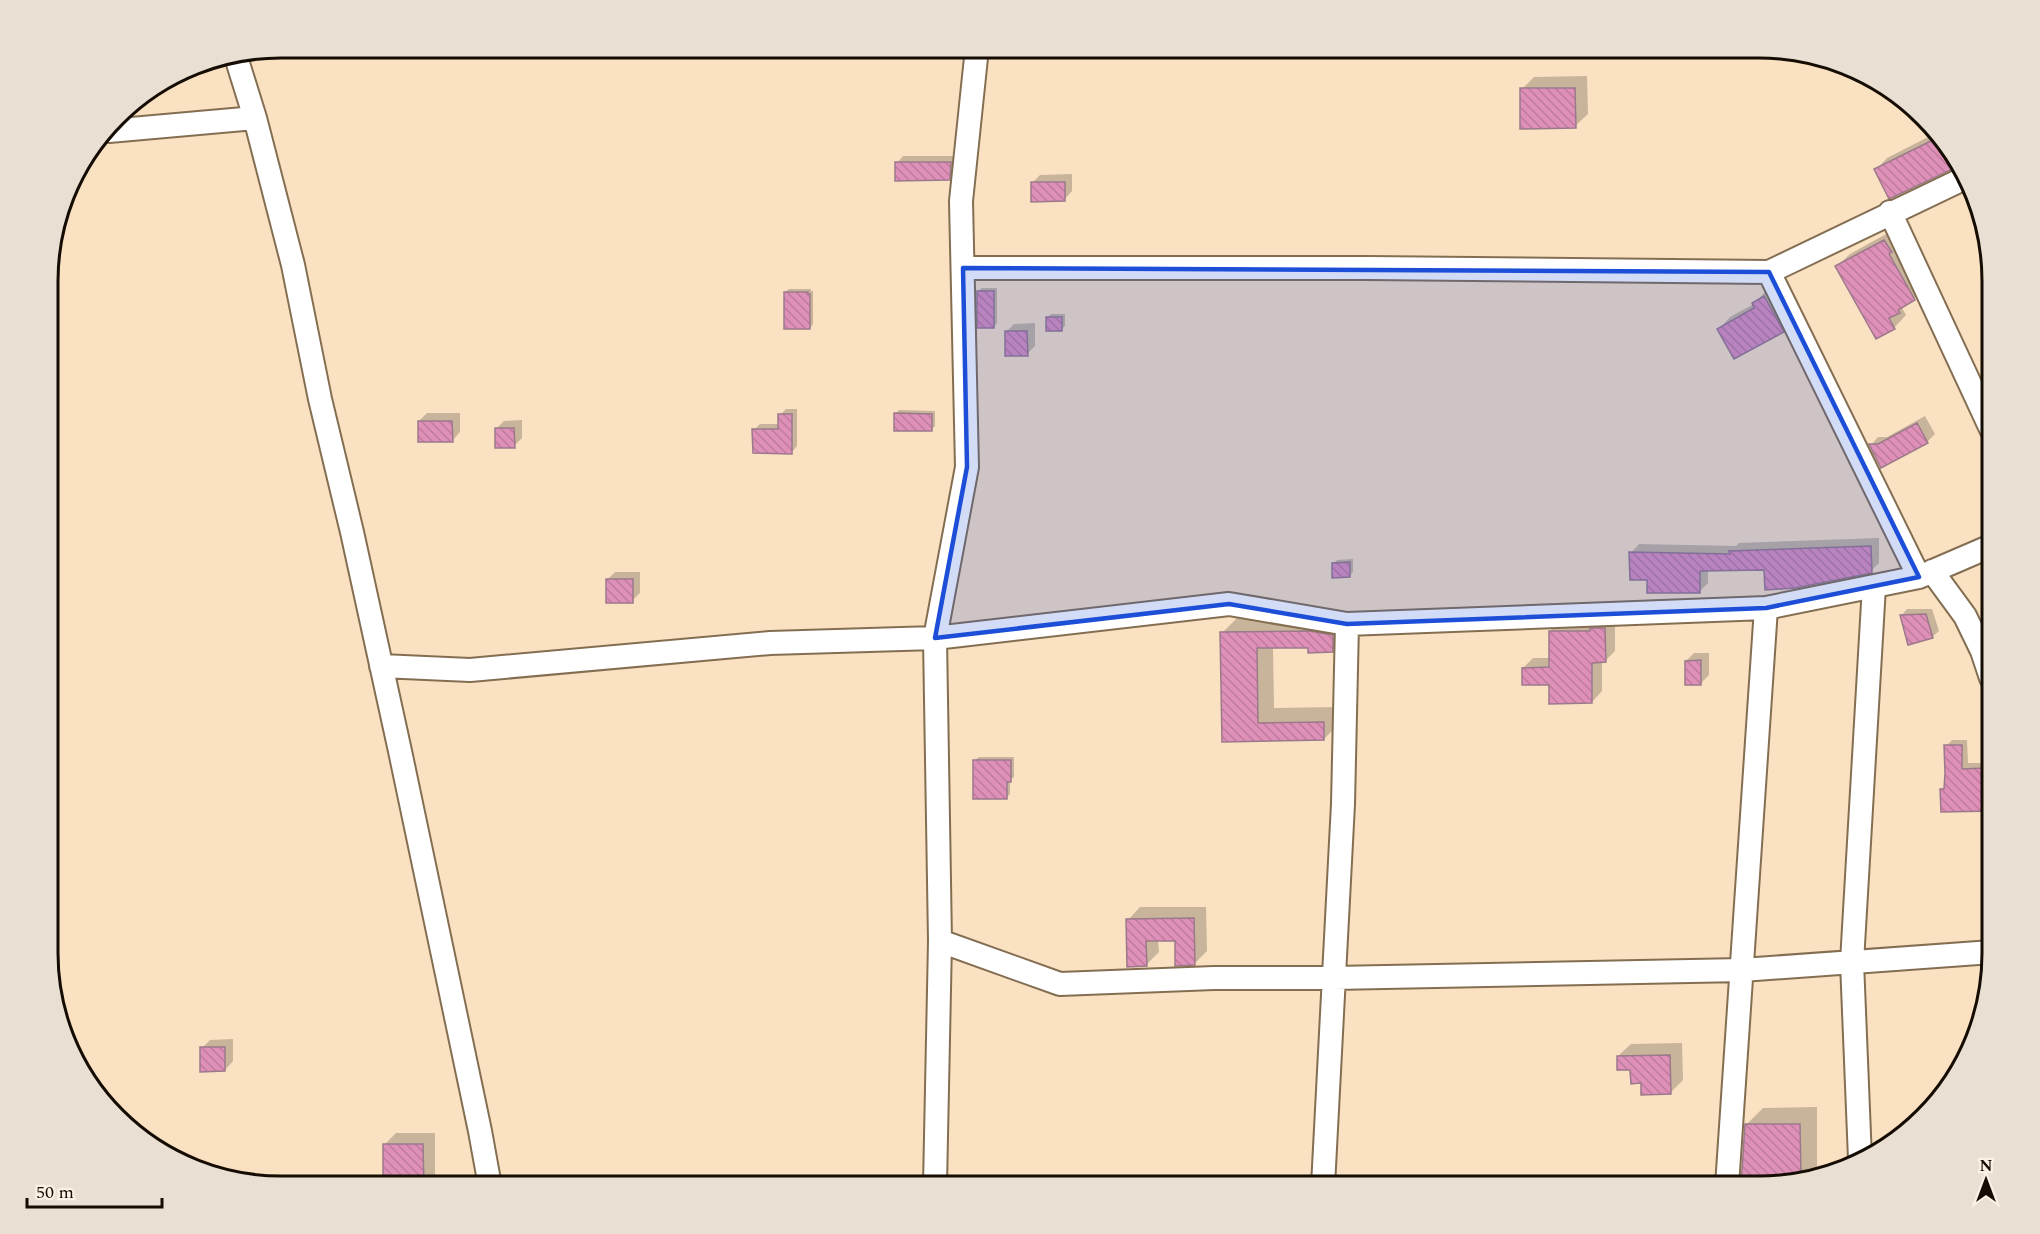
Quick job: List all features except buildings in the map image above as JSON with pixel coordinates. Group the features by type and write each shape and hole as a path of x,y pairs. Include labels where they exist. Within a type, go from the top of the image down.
{"street":[{"path":"935,1176 940,941 935,638 967,467 962,201 975,58"},
{"path":"238,63 255,118 293,265 320,399 381,666 488,1176"},
{"path":"118,130 255,118"},
{"path":"963,268 1368,268 1769,272 1957,181"},
{"path":"1890,212 1982,408"},
{"path":"1769,272 1925,574 1965,616 1982,651"},
{"path":"381,666 470,670 770,643 935,638 1229,604 1347,624 1766,608 1925,574 1982,550"},
{"path":"1860,1151 1852,962 1874,586"},
{"path":"1728,1176 1766,608"},
{"path":"1324,1176 1343,804 1347,624"},
{"path":"940,941 1060,984 1214,978 1334,978 1742,970 1982,953"}],"highlighted area":[{"path":"963,268 1769,272 1919,577 1766,608 1347,624 1229,604 935,638 967,467"}]}
